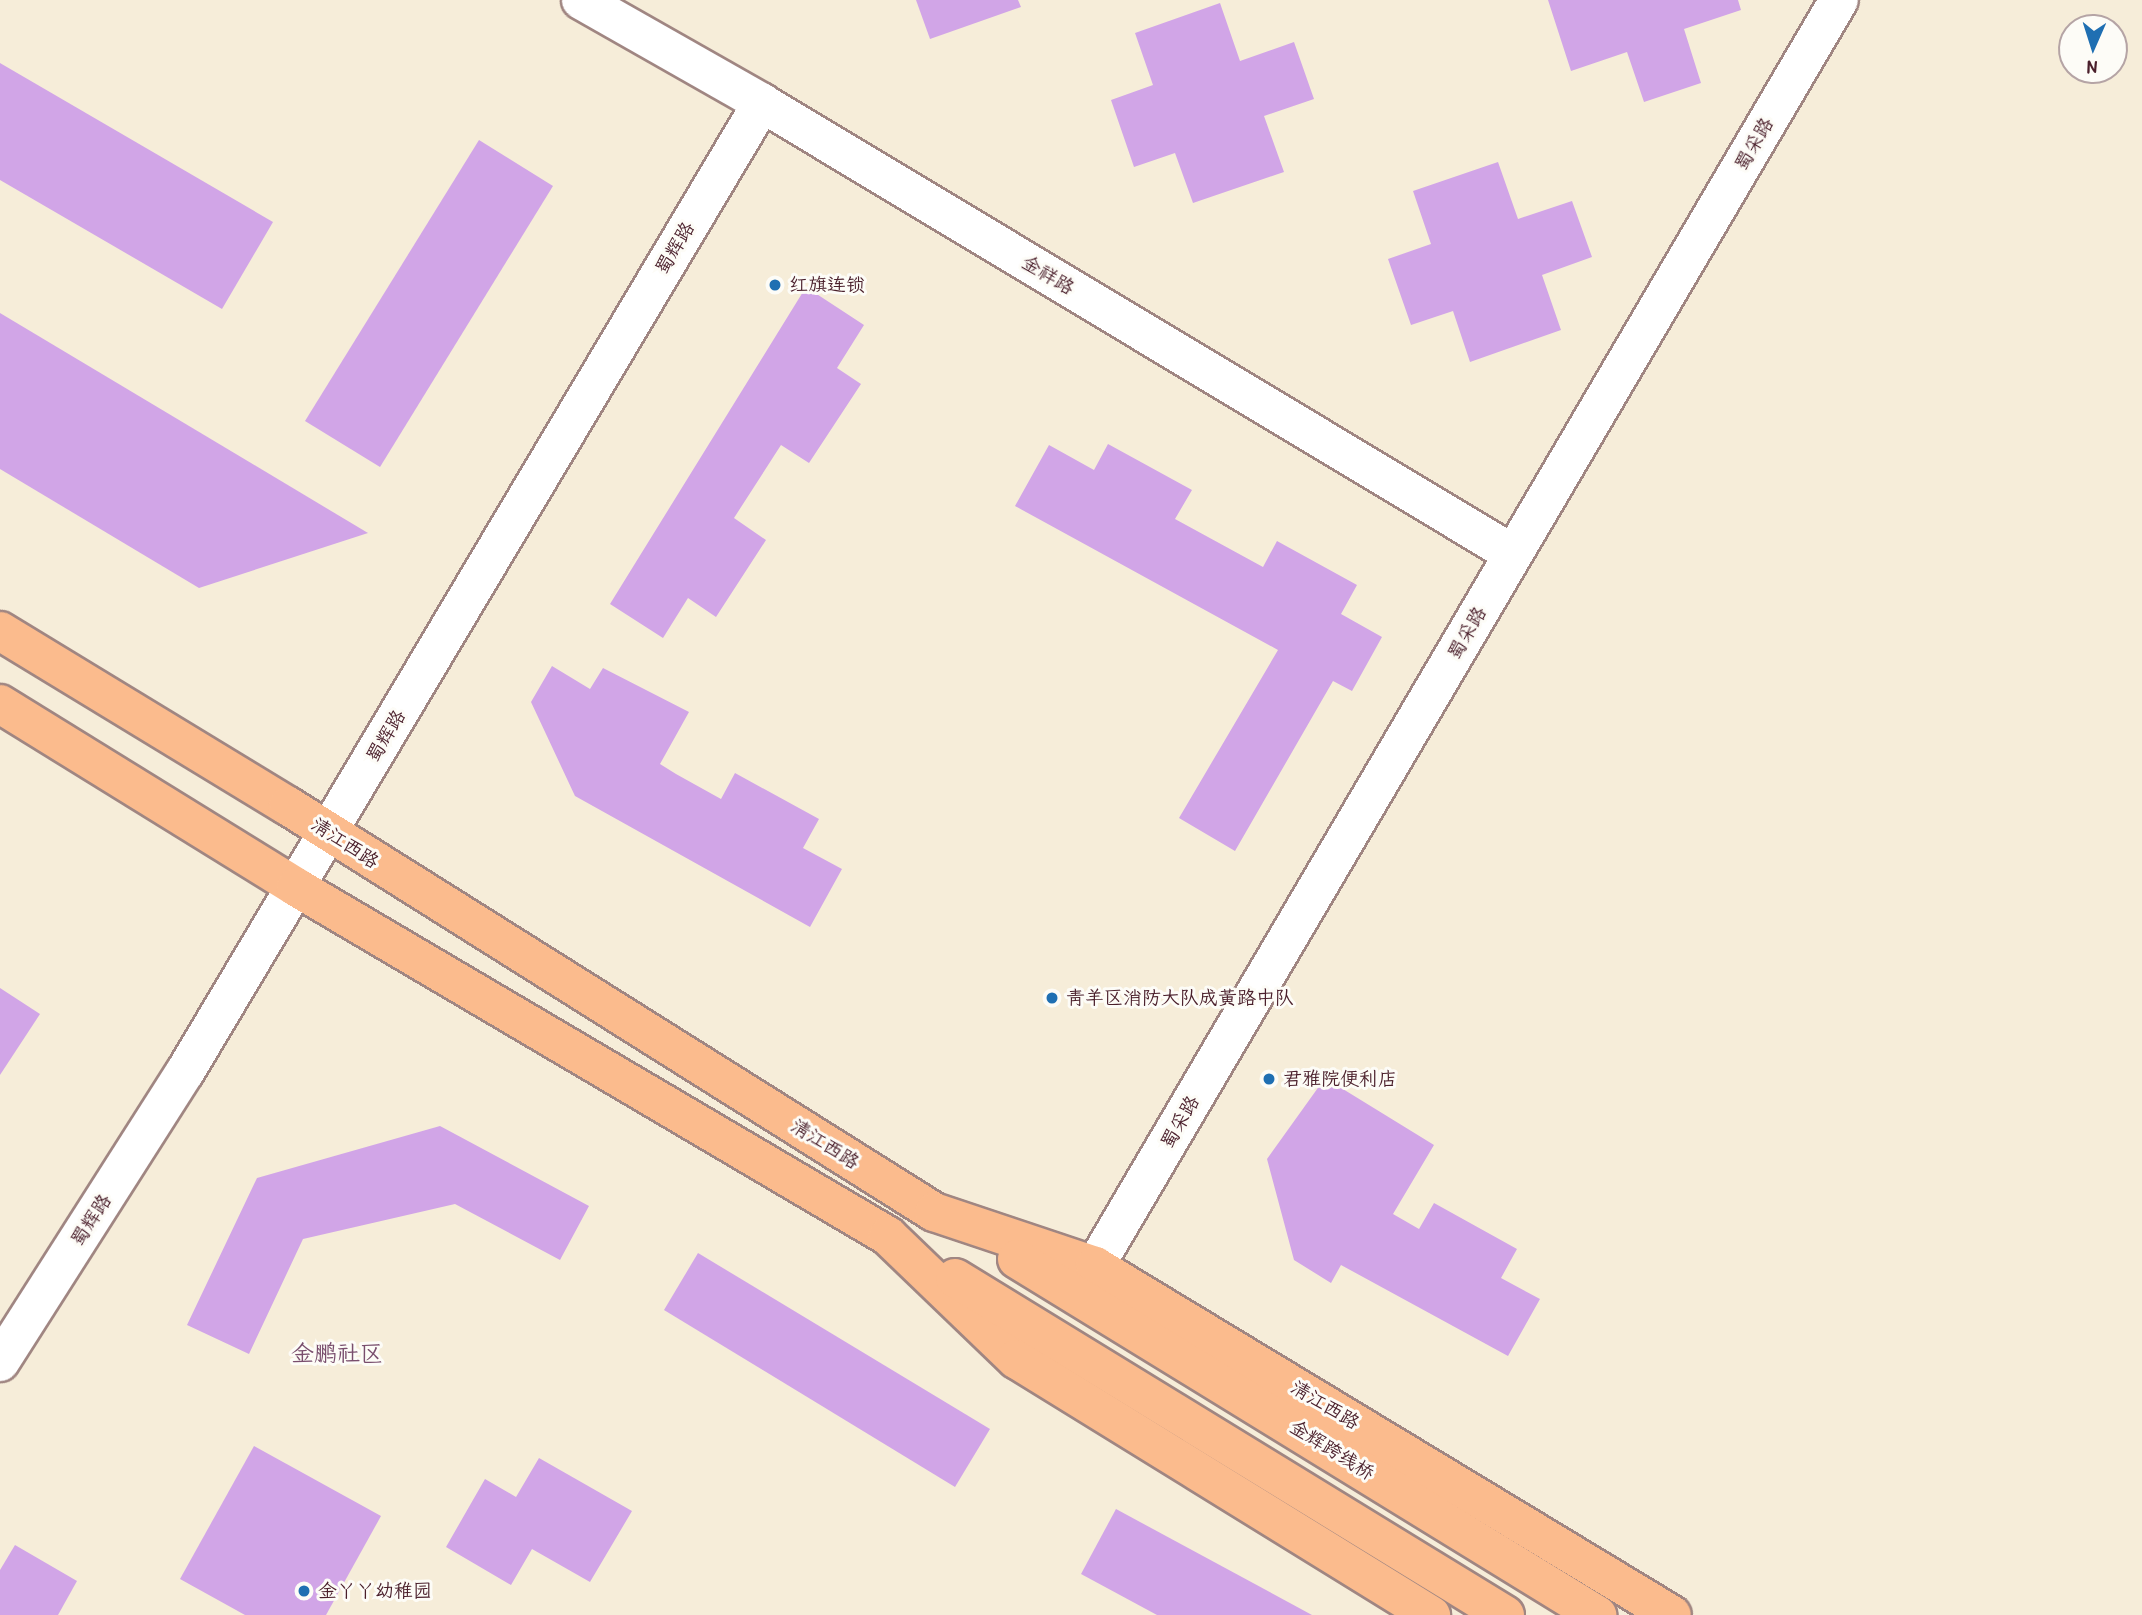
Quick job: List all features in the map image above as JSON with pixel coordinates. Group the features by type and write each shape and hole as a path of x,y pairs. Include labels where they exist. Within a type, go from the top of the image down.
{"main road":[{"name":"清江西路","path":"0,631 934,1212 1081,1276 1672,1615"},
{"path":"0,704 296,887 888,1237 1505,1615"},
{"path":"888,1237 1016,1359 1431,1615"},
{"name":"金辉跨线桥","path":"1081,1276 1597,1615"}],"street":[{"name":"金祥路","path":"581,0 762,103 1513,554"},
{"name":"蜀采路","path":"1081,1276 1513,554 1839,0"},
{"name":"蜀辉路","path":"0,1362 186,1072 762,103"}],"building":[{"path":"916,0 1018,0 1021,7 930,39"},
{"path":"1548,0 1738,0 1741,10 1684,29 1701,83 1644,102 1627,52 1571,71"},
{"path":"1220,3 1240,61 1294,42 1314,99 1264,116 1284,172 1193,203 1175,153 1134,167 1111,100 1153,85 1135,33"},
{"path":"0,63 273,222 222,309 0,180"},
{"path":"479,140 553,186 380,467 305,421"},
{"path":"1498,162 1518,219 1572,201 1592,257 1542,275 1561,330 1470,362 1453,311 1411,325 1388,259 1431,244 1413,191"},
{"path":"806,287 864,325 837,368 861,384 809,463 781,445 734,518 766,540 716,617 688,598 663,638 610,604"},
{"path":"0,313 368,533 199,588 0,469"},
{"path":"1108,444 1192,490 1175,519 1263,567 1277,541 1357,585 1341,614 1382,637 1352,691 1333,681 1235,851 1179,818 1278,650 1015,506 1049,445 1094,470"},
{"path":"552,666 590,689 603,668 689,712 660,764 676,774 721,799 735,773 819,819 803,848 842,869 810,927 575,796 531,702"},
{"path":"0,988 40,1014 0,1075"},
{"path":"1325,1078 1434,1145 1393,1214 1419,1229 1434,1203 1517,1249 1501,1278 1540,1299 1508,1356 1341,1265 1331,1283 1294,1260 1267,1159"},
{"path":"440,1126 589,1206 560,1260 455,1204 303,1239 249,1354 187,1325 257,1178"},
{"path":"698,1253 990,1429 955,1487 664,1310"},
{"path":"254,1446 381,1516 326,1615 245,1615 180,1579"},
{"path":"539,1458 632,1511 590,1582 532,1549 511,1585 446,1547 485,1479 516,1497"},
{"path":"1116,1509 1312,1615 1157,1615 1081,1574"},
{"path":"15,1545 77,1581 58,1615 0,1615 0,1570"}],"place":[{"name":"红旗连锁","path":"775,285"},
{"name":"青羊区消防大队成黄路中队","path":"1052,998"},
{"name":"君雅院便利店","path":"1269,1079"},
{"name":"金丫丫幼稚园","path":"304,1591"}],"district":[{"name":"金鹏社区","path":"337,1353"}]}
